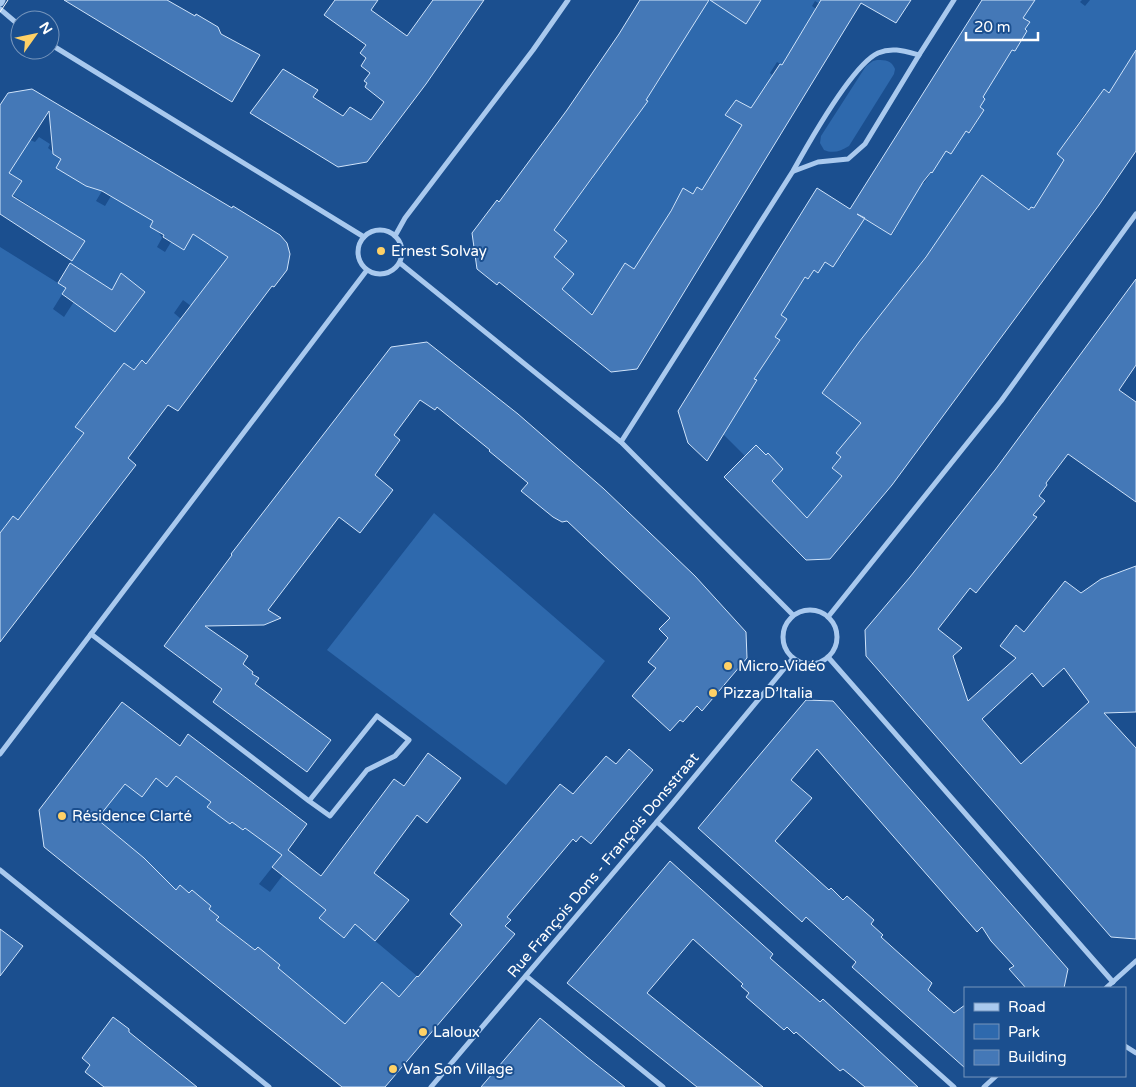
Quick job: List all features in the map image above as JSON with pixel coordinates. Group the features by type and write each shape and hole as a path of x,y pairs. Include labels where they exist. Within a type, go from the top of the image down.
{"street":[{"path":"395,236 405,218 533,50 568,0"},
{"path":"794,171 818,162 848,160 865,144 954,0"},
{"path":"0,9 10,18"},
{"path":"621,442 794,171 815,132 861,66 877,54 894,49 919,54"},
{"path":"60,50 364,237"},
{"path":"828,617 1001,401 1136,214"},
{"path":"379,230 388,231 395,236 401,244 402,254 400,263 394,270 385,274 375,274 367,270 361,263 358,254 359,245 364,237 371,232 379,230"},
{"path":"400,263 621,442 793,615"},
{"path":"0,754 367,270"},
{"path":"815,610 828,617 836,629 837,637 836,644 828,657 815,664 807,664 793,658 784,645 784,628 787,621 800,611 815,610"},
{"path":"91,634 309,801 330,816 367,770 395,756 409,740 377,716 309,801"},
{"path":"828,657 1113,982"},
{"name":"Rue François Dons - François Donsstraat","path":"431,1087 657,822 793,658"},
{"path":"657,822 954,1087"},
{"path":"0,870 269,1087"},
{"path":"1107,987 1136,961"},
{"path":"526,976 662,1087"},
{"path":"984,1087 995,1077"}],"green space":[{"path":"707,0 733,0 746,23 761,0 822,0 820,4 815,1 812,6 816,9 782,65 777,62 770,73 778,80 759,96 753,110 736,100 726,115 742,125 708,193 697,187 693,194 683,189 670,211 678,216 674,243 657,233 649,245 660,252 645,276 625,263 612,283 601,318 593,311 591,314 562,289 566,266 554,257 539,235 568,210 593,178 590,175 598,163 602,165 662,76 660,74"},
{"path":"1026,0 1082,0 1080,2 1085,6 1090,0 1136,0 1136,50 1109,93 1104,89 1093,104 1090,115 1086,112 1057,154 1077,170 1047,187 1034,208 1031,207 1028,211 982,176 930,251 867,332 842,408 874,434 845,443 836,453 841,457 832,468 842,476 810,515 799,525 789,499 772,481 783,469 756,445 745,456 723,434 756,380 743,372 762,355 768,359 780,341 775,337 787,319 778,314 789,295 793,297 805,277 808,279 814,270 818,273 825,262 842,255 848,245 845,244 857,214 892,235 908,207 908,173 924,183 940,160 940,148 951,154 965,130 970,133 984,110 980,107 985,99 982,97 1012,50 1015,51 1027,31 1025,29 1030,22 1023,18 1032,4"},
{"path":"877,60 890,62 895,69 894,74 849,146 831,152 824,150 820,143 821,136 866,66"},
{"path":"39,137 50,144 48,148 61,159 65,173 90,188 96,178 102,191 96,201 105,206 114,191 132,208 153,221 162,238 157,247 165,252 171,242 184,250 193,234 232,259 211,279 199,295 203,315 183,300 174,313 181,319 147,364 142,360 134,370 124,363 75,427 86,435 72,448 19,521 8,522 0,533 0,247 66,288 53,309 64,317 90,277 70,263 84,241 13,195 22,181 6,171 30,140 35,142","holes":["121,274 145,292 115,332 103,305"]},
{"path":"434,513 605,661 506,785 327,650"},
{"path":"176,776 216,795 208,807 230,824 232,822 243,830 248,824 283,856 259,884 270,892 283,875 326,910 319,918 344,938 355,924 417,976 399,997 382,982 365,1002 350,1046 278,968 280,965 258,947 255,950 235,934 233,937 214,922 219,917 209,909 211,906 192,891 189,893 180,886 175,891 101,822 98,827 94,794 108,805 125,784 142,797 156,778 167,787"}],"building":[{"path":"64,0 167,0 218,27 221,34 260,55 232,102"},
{"path":"335,0 378,0 371,10 407,36 433,0 484,0 426,84 367,162 338,167 250,113 283,69 318,90 313,97 343,116 350,107 371,120 384,102 365,87 367,83 364,81 370,73 361,66 366,58 360,53 366,45 324,15"},
{"path":"640,0 709,0 646,100 648,101 554,230 567,241 554,257 574,274 562,289 592,315 625,263 634,269 671,211 683,188 693,194 697,187 702,190 742,125 725,115 736,100 751,108 780,64 782,65 821,0 911,0 896,23 861,3 637,369 611,372 499,282 497,285 477,269 472,233 497,200 499,202 567,110"},
{"path":"710,0 761,0 746,24"},
{"path":"982,0 1035,0 1023,18 1030,22 1025,29 1027,31 1015,51 1012,50 983,97 985,99 980,107 984,110 969,133 966,131 951,154 946,151 932,173 923,182 891,235 865,219 833,267 825,262 818,273 814,270 808,279 805,277 781,315 787,319 775,337 780,340 754,379 757,380 707,461 688,443 678,411 817,188 850,209"},
{"path":"1136,50 1136,151 1099,205 892,485 830,559 806,560 724,477 756,445 766,455 768,453 783,469 772,481 807,518 842,476 832,468 841,457 836,453 861,423 822,393 859,342 926,257 982,175 1029,210 1031,207 1034,208 1064,160 1057,154 1104,89 1109,93"},
{"path":"32,89 280,235 287,243 290,254 287,270 274,287 272,286 178,411 168,405 128,458 136,465 0,642 0,533 13,516 18,520 84,433 75,427 124,363 134,370 142,360 146,364 228,257 193,234 184,250 150,227 153,221 102,191 86,186 56,168 61,159 53,154 49,111 9,173 22,181 12,196 85,241 72,261 0,214 0,105 8,93"},
{"path":"70,263 112,290 121,273 145,292 115,332 62,294 66,288 58,283"},
{"path":"1136,279 1136,365 1119,390 1136,402 1136,502 1068,454 1046,483 1047,485 1039,496 1045,501 1033,515 1037,517 976,593 970,588 938,629 962,648 953,656 968,701 1016,658 1000,646 1016,625 1024,632 1065,581 1081,593 1101,579 1136,566 1136,712 1104,713 1136,748 1136,939 1111,937 866,656 865,630 910,577 995,470","holes":["1064,668 1089,702 1021,764 982,719 1032,673 1043,687"]},
{"path":"427,342 518,414 604,489 695,576 746,632 747,658 702,711 697,706 683,722 680,720 670,731 632,696 656,668 648,662 668,638 659,629 670,618 567,521 562,522 553,517 521,491 528,483 437,407 435,410 420,400 394,435 400,440 375,475 393,490 360,533 339,517 268,610 281,618 264,625 205,626 248,656 243,664 253,672 252,674 259,678 255,684 331,740 307,772 213,702 222,689 164,646 231,554 391,347"},
{"path":"806,700 833,701 1068,969 1064,987 1025,987 1009,969 1014,966 991,941 982,927 977,932 817,749 791,780 812,798 775,841 829,890 831,888 843,900 847,896 874,920 871,924 883,935 881,937 932,983 928,990 954,1013 964,1006 964,1067 852,967 856,962 806,917 802,922 698,828"},
{"path":"122,702 180,746 188,734 307,824 288,850 321,876 394,779 404,786 428,753 461,778 427,823 417,815 374,873 409,900 375,941 355,924 344,938 319,918 326,910 272,867 282,855 245,828 243,830 232,822 230,824 207,807 211,802 176,776 167,787 156,778 142,797 125,784 97,819 144,858 176,890 180,885 189,893 192,890 211,906 209,909 219,917 216,920 255,950 258,947 280,965 278,968 345,1024 382,982 399,997 418,977 462,925 450,914 560,784 573,794 606,756 616,764 629,749 653,770 591,844 581,836 576,842 573,839 507,917 511,920 505,926 515,934 385,1087 342,1087 44,847 39,810"},
{"path":"670,861 773,954 770,958 820,1002 823,999 918,1087 865,1087 843,1069 840,1071 796,1032 794,1034 787,1027 784,1030 746,997 749,993 741,986 743,984 693,939 647,993 763,1087 697,1087 567,983"},
{"path":"0,929 23,946 0,976"},
{"path":"113,1017 197,1087 104,1087 85,1072 90,1065 82,1058"},
{"path":"540,1018 587,1057 625,1087 481,1087"}],"tram line":[{"path":"0,12 8,0"}],"place":[{"name":"Ernest Solvay","path":"381,251"},
{"name":"Micro-Vidéo","path":"728,666"},
{"name":"Pizza D’Italia","path":"713,693"},
{"name":"Résidence Clarté","path":"62,816"},
{"name":"Laloux","path":"423,1032"},
{"name":"Van Son Village","path":"393,1069"}]}
